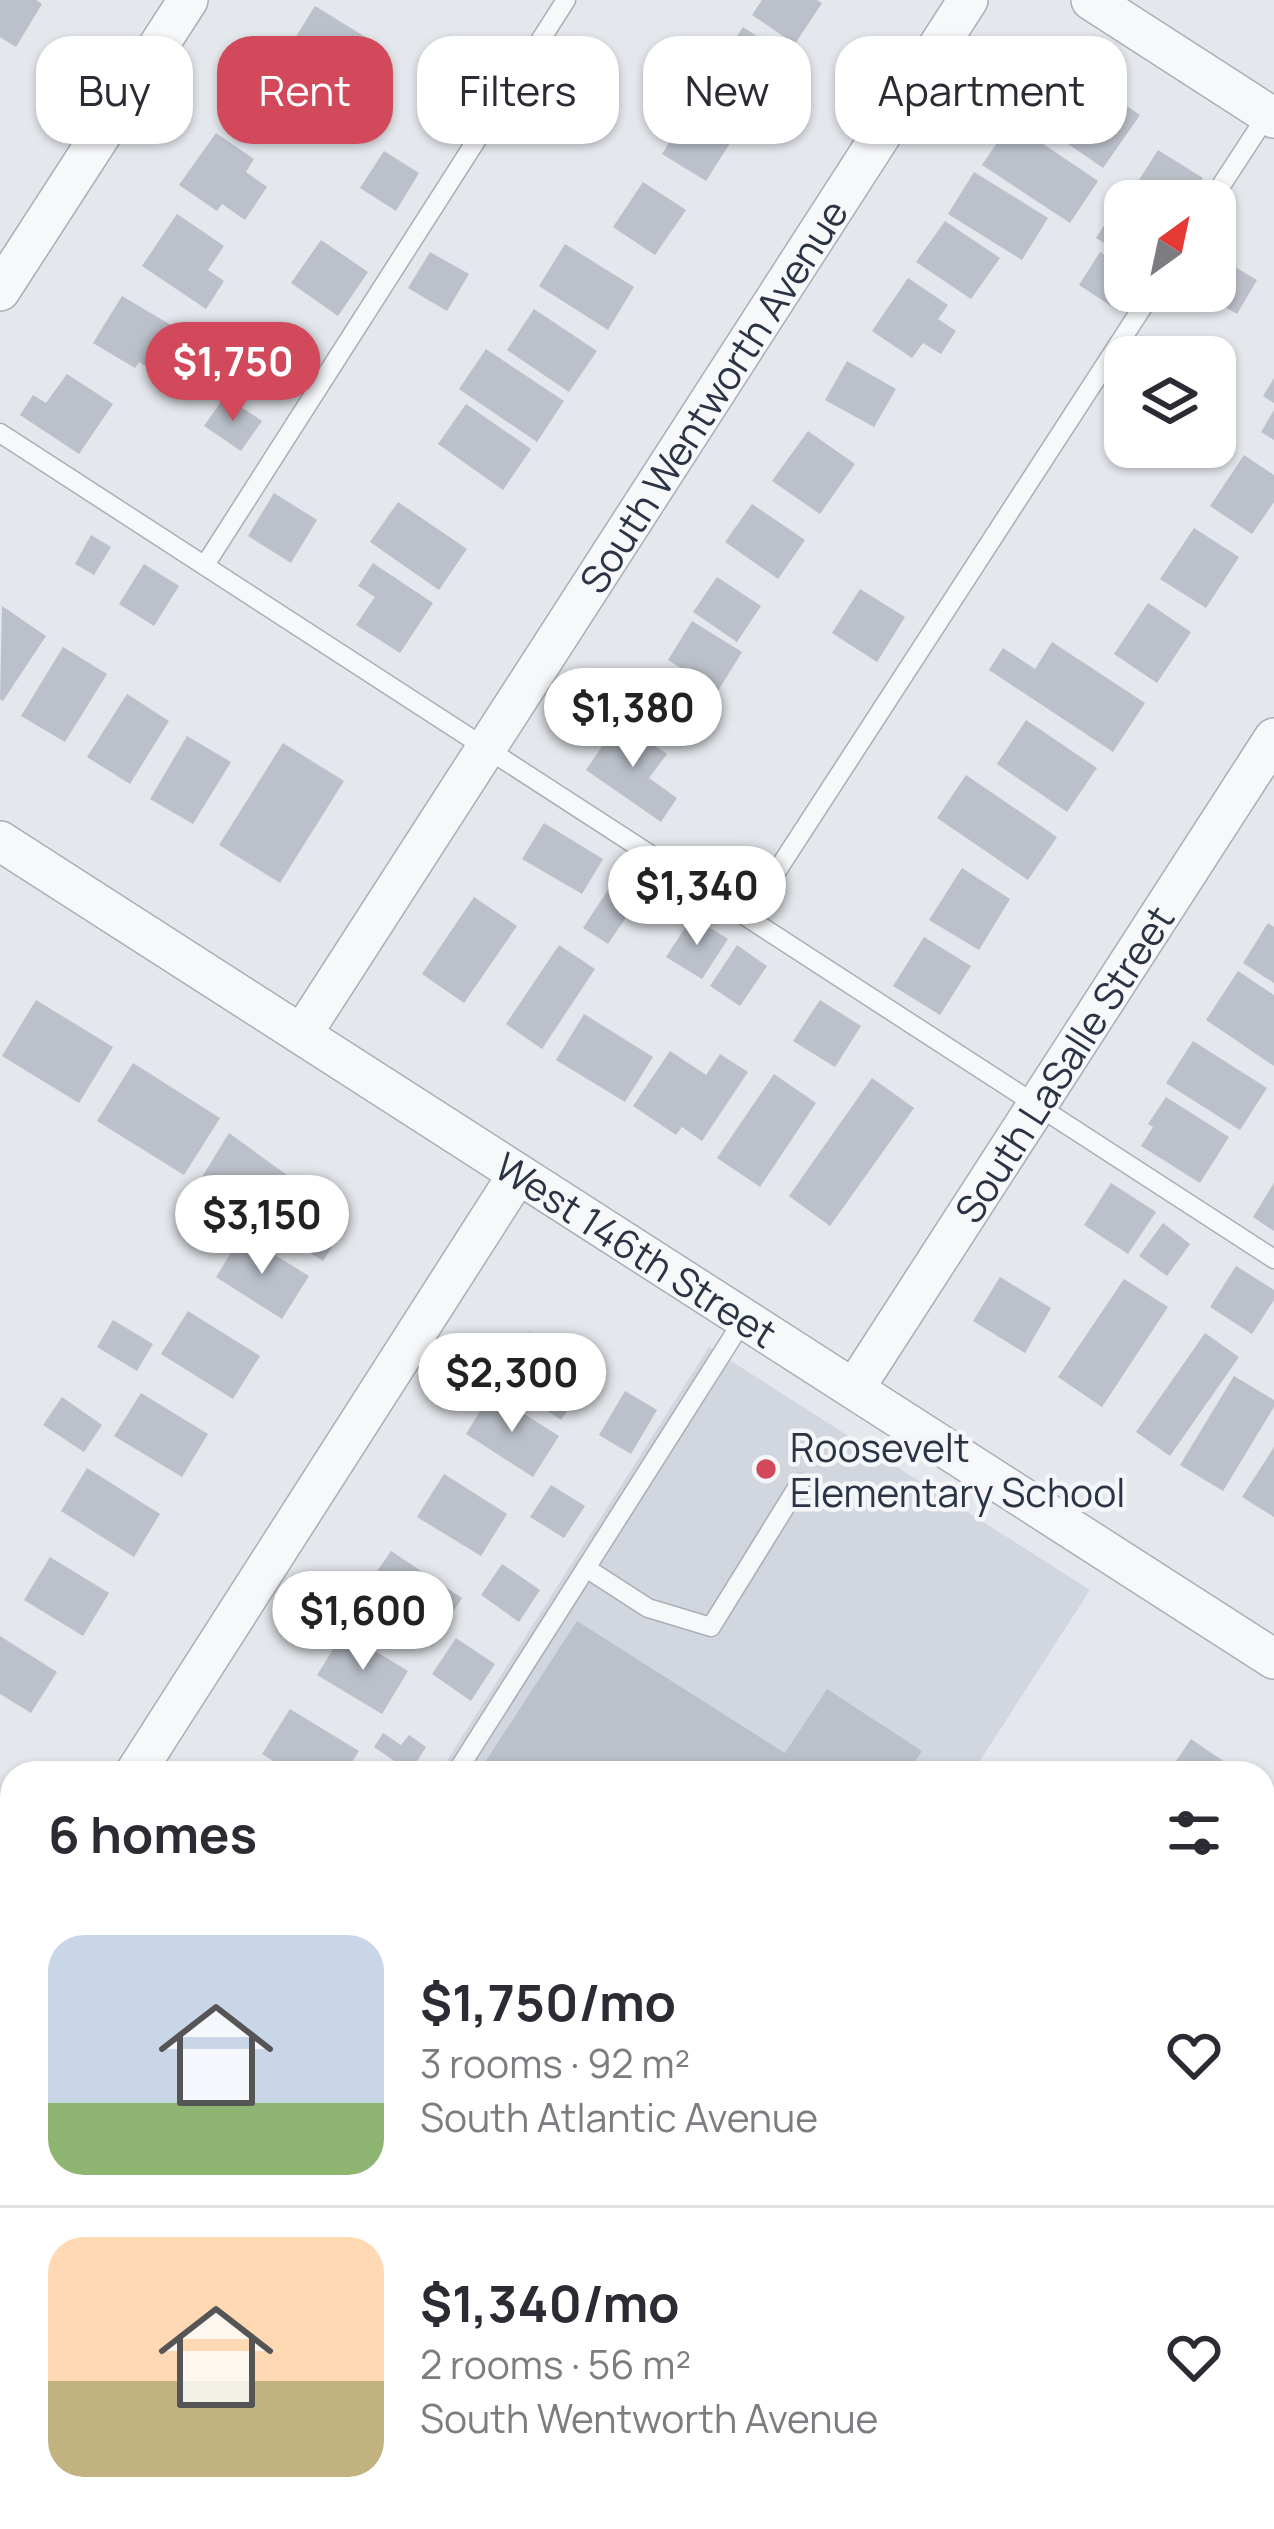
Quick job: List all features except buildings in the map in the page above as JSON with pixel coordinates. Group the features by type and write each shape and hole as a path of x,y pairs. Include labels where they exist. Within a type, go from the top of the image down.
{"street":[{"path":"0,291 188,0"},
{"name":"South Wentworth Avenue","path":"302,1034 968,0"},
{"path":"1091,0 1272,112"},
{"name":"South LaSalle Street","path":"854,1389 1274,738"},
{"name":"West 146th Street","path":"0,841 1274,1660"},
{"path":"143,1761 518,1174"}],"lane":[{"path":"205,566 566,0"},
{"path":"1225,180 1272,112"},
{"path":"747,917 1139,312"},
{"path":"0,433 1274,1258"},
{"path":"463,1761 744,1319"},
{"path":"586,1568 648,1608 711,1627 800,1483"}],"shaded area":[{"name":"Roosevelt Elementary School","path":"709,1347 1090,1590 980,1761 447,1761"}],"place":[{"name":"Roosevelt Elementary School","path":"766,1469"}]}
